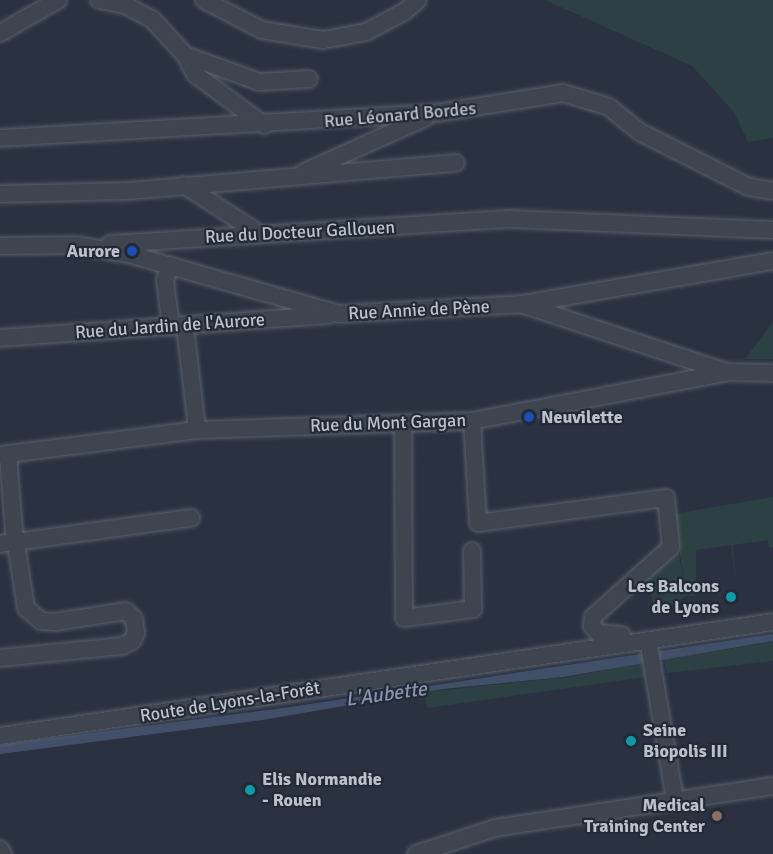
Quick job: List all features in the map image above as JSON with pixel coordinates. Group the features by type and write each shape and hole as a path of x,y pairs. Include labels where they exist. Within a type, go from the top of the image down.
{"street":[{"path":"0,33 58,0"},
{"path":"99,0 125,5 153,20 185,56 195,74 265,125"},
{"path":"204,0 262,30 323,40 366,32 404,12 418,0"},
{"path":"185,56 259,82 309,79"},
{"name":"Rue Léonard Bordes","path":"0,138 265,125 437,113 563,93 609,107 640,132 749,187 773,191"},
{"path":"298,175 437,113"},
{"path":"0,194 184,185 456,163"},
{"path":"184,185 260,234"},
{"name":"Rue du Docteur Gallouen","path":"89,246 511,219 773,230"},
{"name":"Rue Annie de Pène","path":"0,246 89,246 170,266 339,314 521,304 728,372"},
{"path":"521,304 773,261"},
{"path":"170,266 165,280 178,327 196,430"},
{"name":"Rue du Jardin de l'Aurore","path":"0,338 339,314"},
{"name":"Rue du Mont Gargan","path":"4,454 196,430 472,421 728,372 773,373"},
{"name":"Route de Lyons-la-Forêt","path":"472,421 476,518 484,525 666,498 671,547 595,614 592,621 598,633 633,634 647,649"},
{"path":"403,424 404,618 473,609 472,551"},
{"path":"0,658 122,646 132,641 136,633 134,619 126,611 55,622 31,614 26,608 4,454"},
{"path":"0,544 191,518"},
{"name":"Route de Lyons-la-Forêt","path":"0,736 266,700 417,673 647,649 773,622"},
{"path":"647,649 675,800"},
{"path":"416,854 495,828 773,786"},
{"path":"0,849 3,854"}],"shaded area":[{"path":"545,0 773,0 773,138 748,142 734,112 692,66"},
{"path":"773,322 773,359 745,359"},
{"path":"773,497 773,547 769,548 768,540 733,545 736,581 731,545 696,550 696,596 686,596 657,616 645,574 677,546 685,585 673,514"},
{"path":"773,642 773,661 667,673 664,659"},
{"path":"643,662 646,677 427,708 424,692 570,677"}],"water":[{"name":"L'Aubette","path":"773,634 773,641 563,677 443,689 262,720 0,754 0,745 290,707"}],"place":[{"name":"Aurore","path":"132,251"},
{"name":"Neuvilette","path":"529,417"},
{"name":"Les Balcons de Lyons","path":"731,597"},
{"name":"Seine Biopolis III","path":"631,741"},
{"name":"Elis Normandie - Rouen","path":"250,790"},
{"name":"Medical Training Center","path":"717,816"}]}
